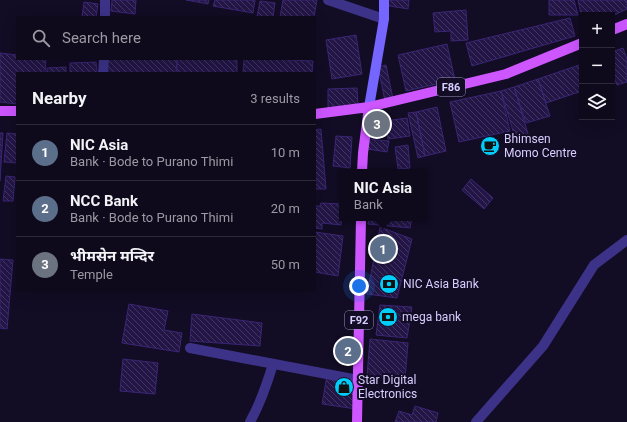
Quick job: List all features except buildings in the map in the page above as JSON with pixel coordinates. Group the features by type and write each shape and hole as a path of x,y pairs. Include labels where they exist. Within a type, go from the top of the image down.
{"main road":[{"path":"362,169 369,107 384,19 384,0"},
{"name":"F86","path":"316,114 369,107 506,74 579,44"},
{"path":"0,111 16,111"},
{"name":"F92","path":"357,422 361,221"}],"street":[{"path":"104,16 105,0"},
{"path":"328,0 384,19"},
{"path":"103,72 104,60"},
{"path":"476,422 543,346 594,265 627,240"},
{"path":"190,348 358,380"},
{"path":"250,422 267,383 273,364"}],"place":[{"name":"भीमसेन मन्दिर","path":"377,124"},
{"name":"Bhimsen Momo Centre","path":"490,146"},
{"name":"NIC Asia","path":"383,249"},
{"name":"NIC Asia Bank","path":"389,284"},
{"name":"mega bank","path":"388,317"},
{"name":"NCC Bank","path":"348,351"},
{"name":"Star Digital Electronics","path":"344,387"}]}
